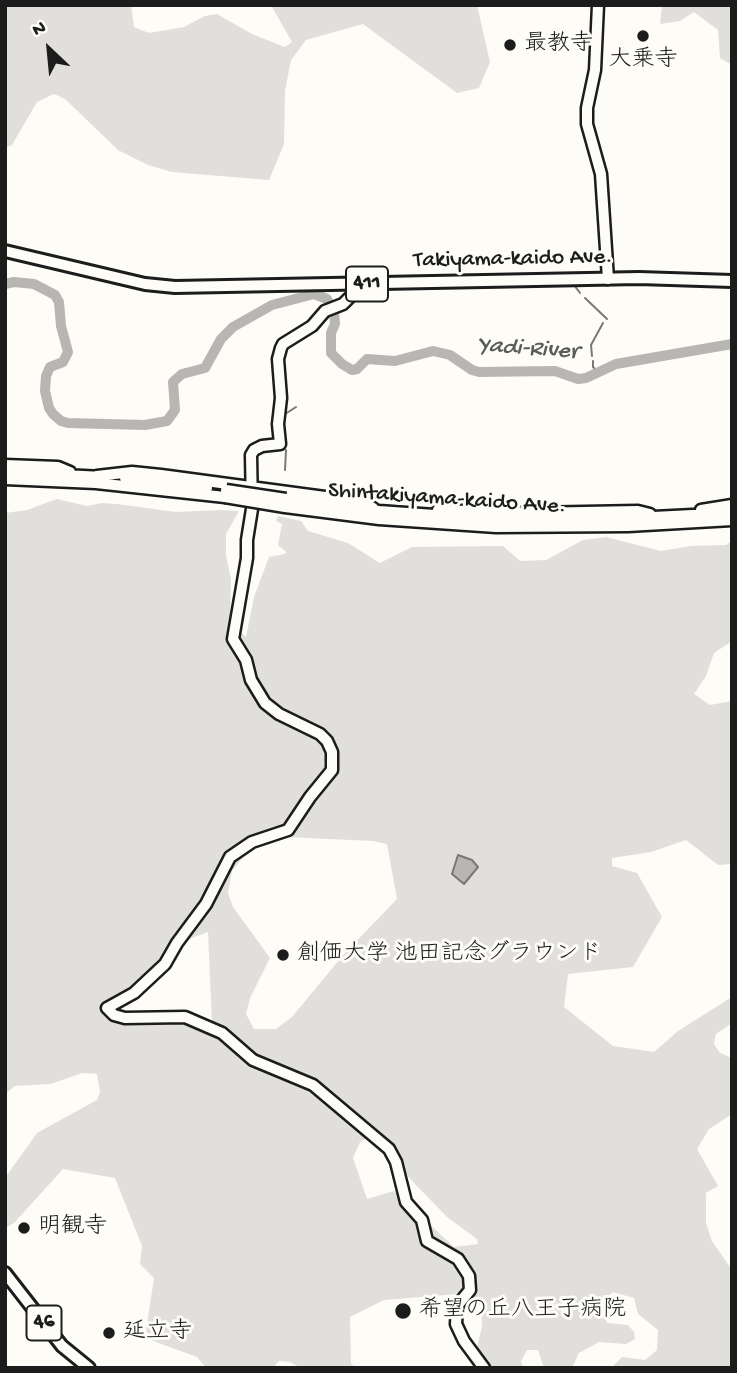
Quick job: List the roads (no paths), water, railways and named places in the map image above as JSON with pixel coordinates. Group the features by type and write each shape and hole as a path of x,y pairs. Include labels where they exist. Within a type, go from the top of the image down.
{"main road":[{"path":"598,5 595,70 587,108 587,124 601,174 608,279"},
{"name":"Takiyama-kaido Ave.","path":"5,251 145,284 175,287 691,278 732,281"},
{"path":"363,284 343,304 333,308 281,348 278,359 280,444 262,446 252,452 252,509 247,558 234,629 234,643 246,660 251,680 268,707 320,734 327,741 331,752 332,770 288,830 252,842 233,855 206,904 159,971 134,993 107,1008 114,1015 125,1018 185,1017 222,1033 253,1060 313,1085 388,1149 396,1162 407,1202 422,1220 427,1241 458,1259 469,1276 470,1290 457,1306 456,1324 464,1341 484,1368"},
{"path":"5,465 58,467 76,476"},
{"path":"5,472 97,476 132,472 362,502 379,511"},
{"path":"97,476 286,503"},
{"path":"5,479 225,494"},
{"name":"Shintakiyama-kaido Ave.","path":"286,503 399,513 439,510 541,513 638,511 657,517 673,516"},
{"name":"Shintakiyama-kaido Ave.","path":"286,503 379,519 496,527 628,526 732,520"},
{"path":"673,516 732,505"},
{"path":"673,516 732,513"},
{"name":"46","path":"5,1273 62,1346 89,1368"}],"waterway":[{"name":"Yadi-River","path":"5,284 34,284 55,295 59,302 61,326 68,352 63,362 50,367 45,391 53,414 68,423 145,425 167,421 175,410 173,382 182,374 205,368 221,339 233,327 272,305 314,294 327,299 334,312 331,353 352,370 357,369 367,359 395,361 433,351 450,355 479,372 555,371 578,379 616,364 732,344"},
{"path":"574,285 580,293"},
{"path":"585,298 607,319"},
{"path":"592,356 591,345 603,323"},
{"path":"593,361 593,367 598,372"},
{"path":"282,416 296,407"},
{"path":"285,470 286,450"}],"place":[{"name":"大乗寺","path":"643,36"},
{"name":"最教寺","path":"510,45"},
{"name":"創価大学 池田記念グラウンド","path":"283,955"},
{"name":"明観寺","path":"24,1228"},
{"name":"希望の丘八王子病院","path":"403,1311"},
{"name":"延立寺","path":"109,1333"}]}
